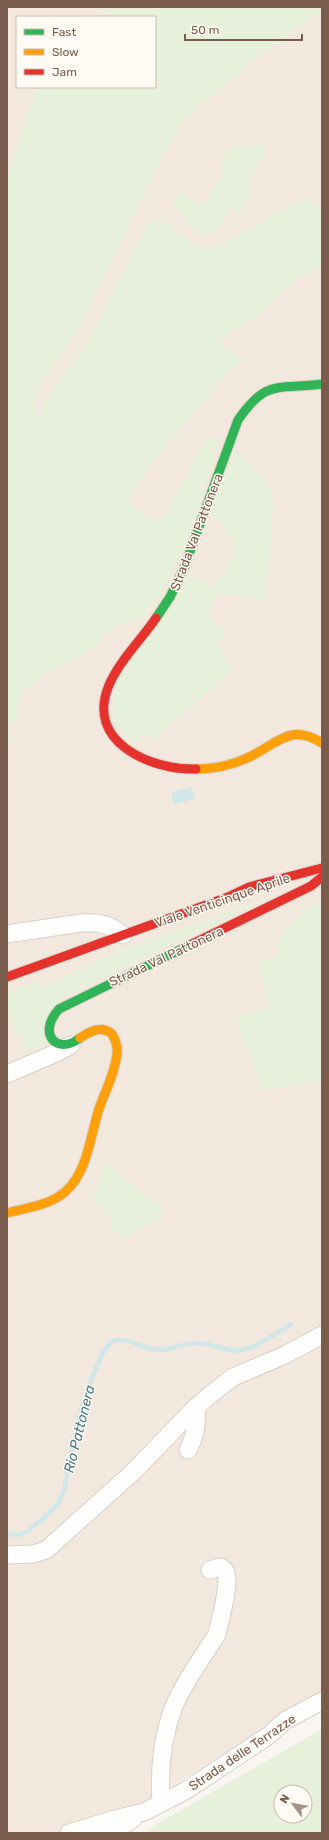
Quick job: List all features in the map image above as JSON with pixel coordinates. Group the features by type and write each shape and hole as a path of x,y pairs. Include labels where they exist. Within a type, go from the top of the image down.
{"street":[{"name":"Strada Val Pattonera","path":"322,384 304,387 275,386 264,390 248,404 238,420 183,571 160,614 115,674 104,699 105,713 109,728 116,739 138,758 158,766 194,768 237,762 249,758 280,738 294,734 308,736 322,742"},
{"name":"Viale Venticinque Aprile","path":"7,977 228,897 249,887 322,868"},
{"name":"Strada Val Pattonera","path":"70,1045 58,1043 49,1034 47,1028 49,1021 58,1008 262,911 311,886 322,877"},
{"path":"7,934 94,922 112,926 123,935"},
{"path":"7,1074 56,1053 93,1030 102,1029 114,1034 118,1046 117,1057 98,1112 81,1170 74,1182 66,1191 56,1198 7,1213"},
{"path":"7,1555 33,1554 46,1550 132,1473 196,1407 233,1377 286,1354 322,1335"},
{"path":"188,1450 195,1437 197,1423 196,1407"},
{"path":"162,1802 160,1771 167,1729 174,1706 217,1634 225,1591 226,1574 224,1569 220,1567 210,1570"},
{"name":"Strada delle Terrazze","path":"111,1833 144,1812 185,1791 268,1736 286,1720 322,1700"},
{"name":"Strada delle Terrazze","path":"69,1833 144,1812"}],"shaded area":[{"path":"7,7 111,7 102,16 16,16 16,88 38,88 34,94 7,177"},
{"path":"322,11 322,1696 308,1701 98,1833 7,1833 7,555 44,427 33,405 41,383 76,334 162,158 186,118 261,54"}],"green space":[{"path":"111,7 322,7 322,11 261,54 186,118 162,158 76,334 41,383 33,405 39,417 46,399 86,344 149,221 163,221 178,231 197,248 214,248 298,201 310,200 318,205 322,210 322,264 314,272 307,273 298,278 263,312 218,341 241,358 241,362 236,368 229,371 146,470 133,493 131,503 138,511 157,520 163,518 207,438 211,436 219,442 197,512 179,559 168,581 140,620 117,624 88,653 44,674 19,697 18,720 10,727 12,743 7,748 7,177 34,94 38,88 156,88 156,16 102,16"},
{"path":"256,143 261,143 266,148 266,153 246,185 253,189 238,214 230,209 213,232 203,236 197,233 190,227 182,214 174,208 174,201 180,192 203,205 226,167 219,163 224,153 238,144 250,147"},
{"path":"234,453 240,455 270,486 273,505 266,600 227,594 214,598 209,607 209,614 212,620 224,633 225,636 219,642 219,648 231,665 230,673 156,738 153,740 143,733 133,744 112,720 117,679 188,574 211,586 214,585 221,574 224,574 234,555 232,548 234,540 224,532 225,524 210,514"},
{"path":"270,896 62,998 48,1043 26,1052 21,1037 16,1034 11,1016 7,1017 7,993 38,981 43,987 109,955"},
{"path":"322,899 322,1081 267,1090 262,1089 240,1030 238,1021 239,1015 243,1012 269,1008 258,962 279,955 277,944 286,929 301,913"},
{"path":"103,1165 111,1166 153,1202 161,1202 162,1218 138,1229 126,1239 110,1228 112,1219 91,1200 95,1194"},
{"path":"322,1729 322,1833 144,1833 164,1820"}],"water":[{"path":"192,787 195,799 174,804 171,792"}],"waterway":[{"name":"Rio Pattonera","path":"7,1534 19,1535 26,1532 58,1504 64,1490 78,1420 86,1393 102,1354 112,1341 124,1340 148,1348 160,1350 196,1343 236,1351 257,1345 291,1324"}],"traffic: fast":[{"path":"156,618 170,597 184,568 238,420 257,398 274,388 322,384"},
{"path":"80,1038 71,1043 64,1044 57,1043 52,1039 50,1026 59,1009 194,943"}],"traffic: slow":[{"path":"196,769 235,763 257,753 283,738 292,735 311,737 322,743"},
{"path":"7,1213 46,1203 60,1196 73,1183 84,1163 99,1109 110,1082 116,1061 117,1049 116,1042 112,1034 108,1031 100,1029 92,1031 80,1038"}],"traffic: jam":[{"path":"156,618 119,667 109,685 104,705 106,722 114,737 126,749 142,758 178,768 196,769"},
{"path":"7,977 228,897 249,887 322,868"},
{"path":"194,943 311,886 322,877"}]}
